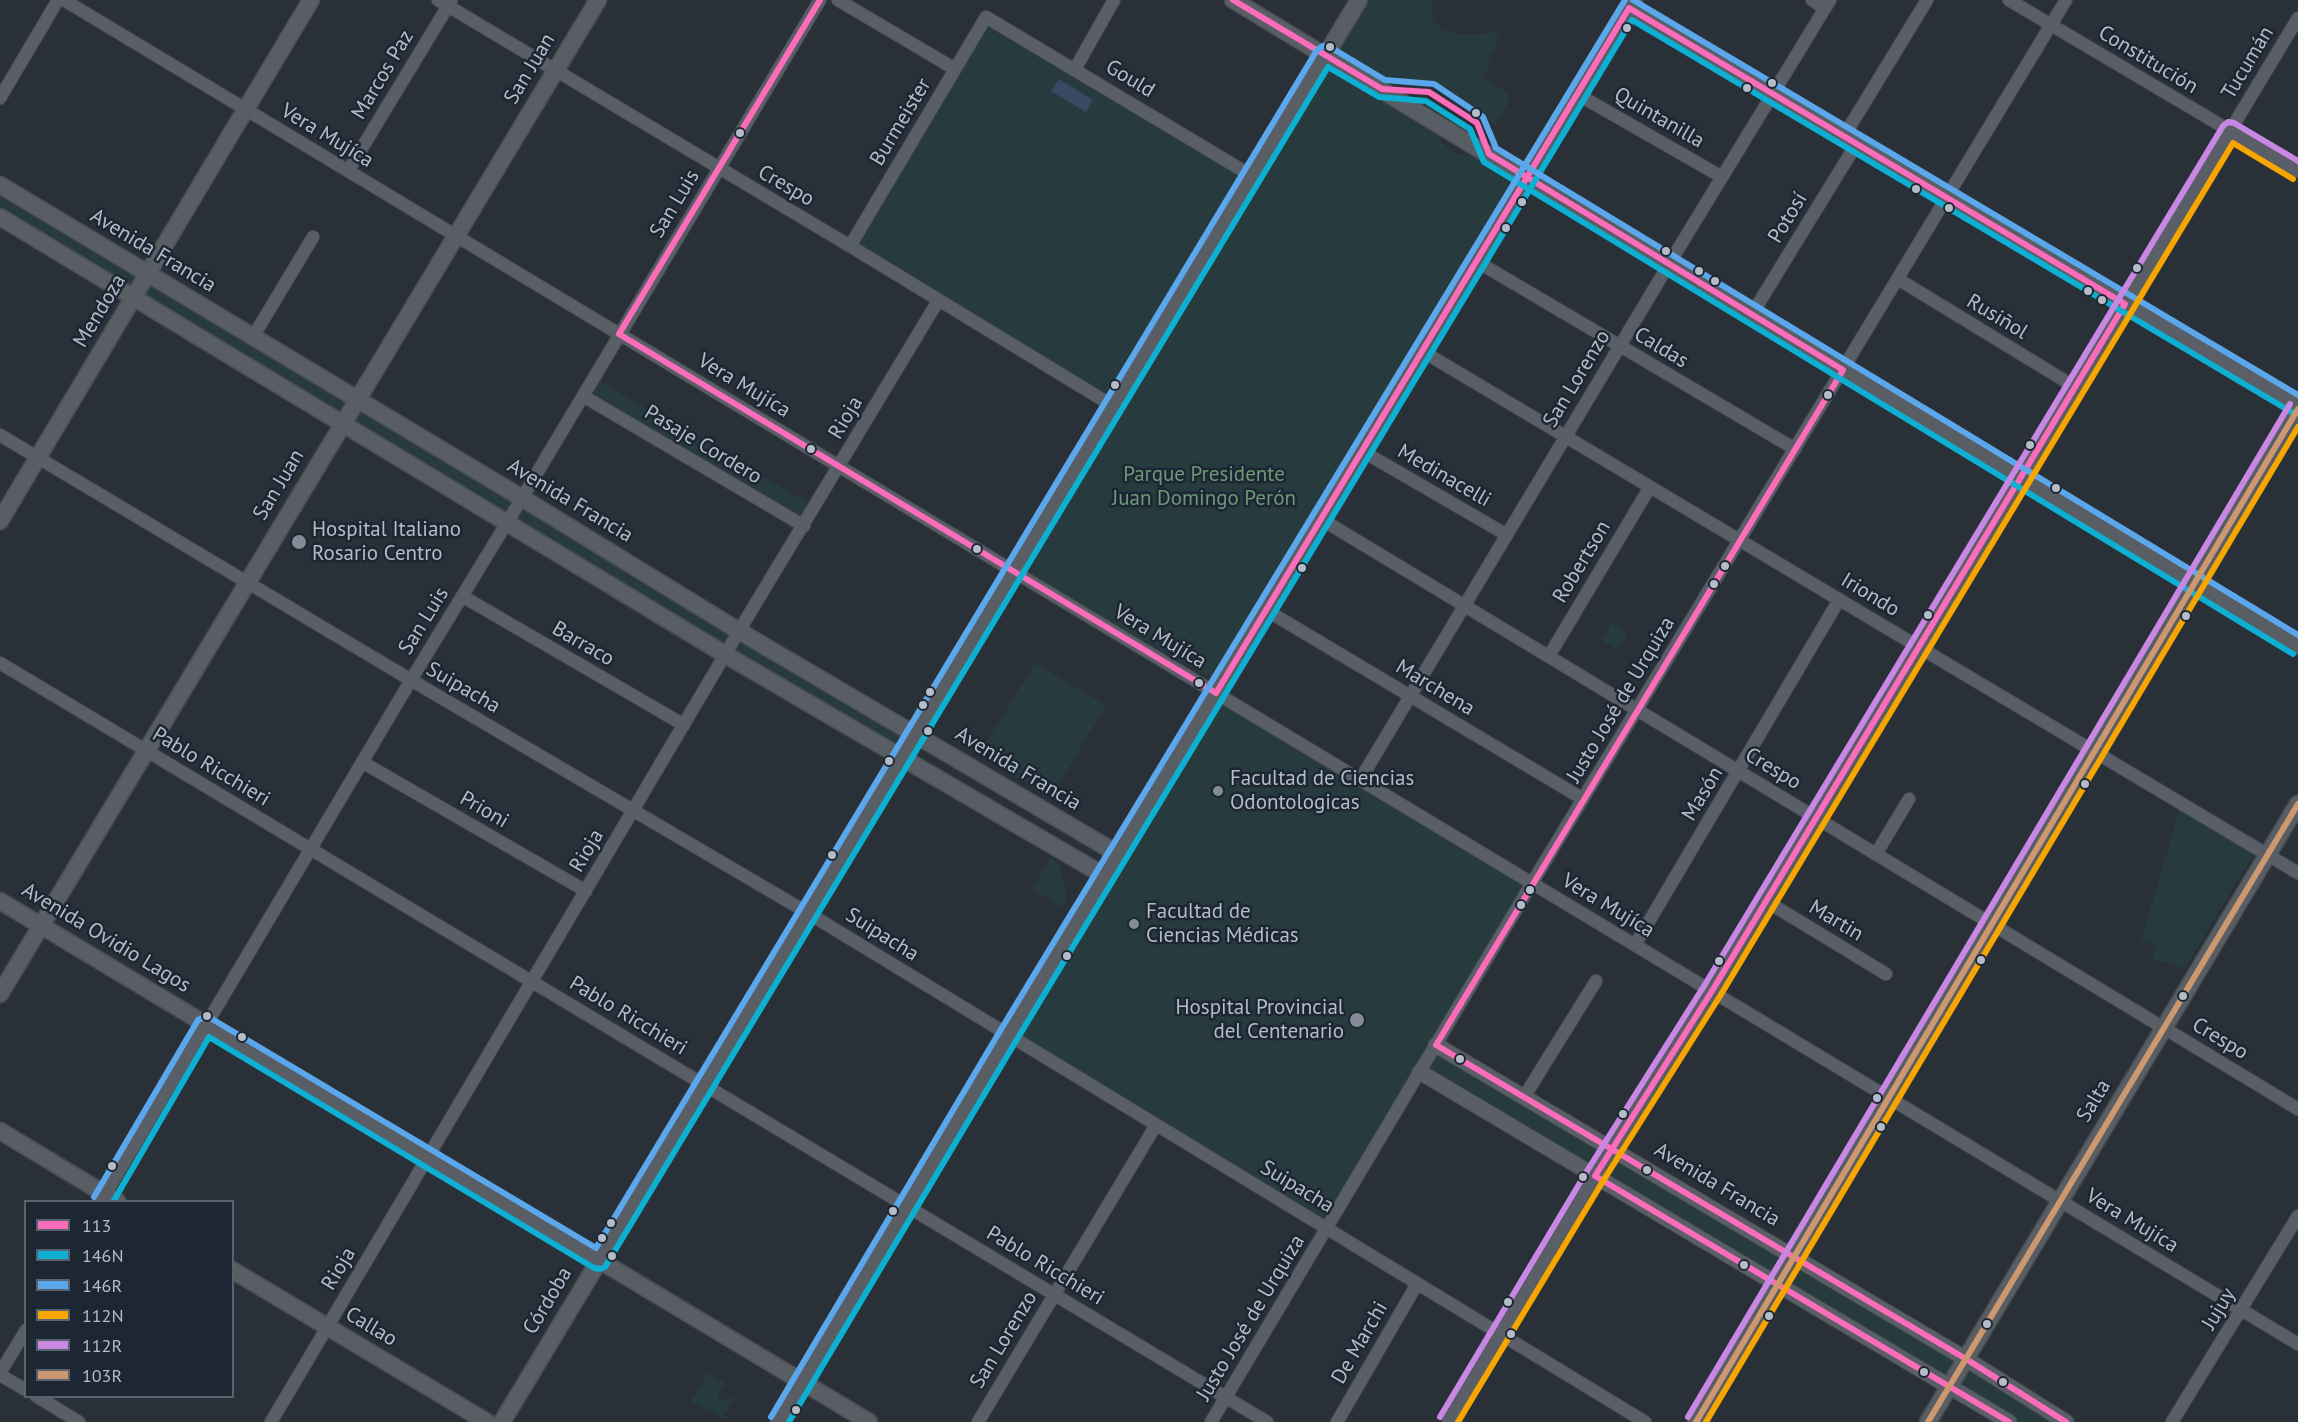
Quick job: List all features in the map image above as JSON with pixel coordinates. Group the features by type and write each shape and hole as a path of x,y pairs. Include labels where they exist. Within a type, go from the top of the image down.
{"main road":[{"name":"Mendoza","path":"0,520 311,0"},
{"name":"San Juan","path":"0,994 598,0"},
{"path":"1233,0 2298,646"},
{"name":"Córdoba","path":"502,1422 1359,0"},
{"path":"779,1422 1008,1035 1631,4"},
{"name":"Avenida Francia","path":"0,185 739,631 1118,854"},
{"path":"0,217 726,655 1105,876"},
{"path":"1696,1422 1890,1099 2093,751 2298,407"},
{"name":"Salta","path":"1928,1422 2298,804"},
{"name":"Avenida Ovidio Lagos","path":"0,901 869,1422"},
{"path":"0,1131 108,1199"},
{"name":"Callao","path":"234,1271 487,1422"}],"street":[{"path":"0,98 58,0"},
{"name":"Vera Mujíca","path":"64,0 2298,1344"},
{"name":"San Luis","path":"108,1199 206,1024 820,0"},
{"path":"838,0 955,69"},
{"path":"1075,69 1114,0"},
{"path":"1812,0 1827,4"},
{"name":"Potosí","path":"1752,314 1927,0"},
{"name":"Constitución","path":"2009,0 2298,171"},
{"name":"Justo José de Urquiza","path":"1211,1422 1637,710 2066,0"},
{"name":"Crespo","path":"446,2 1113,406"},
{"name":"Marcos Paz","path":"348,171 446,2"},
{"path":"1631,4 1773,93 2298,407"},
{"name":"San Lorenzo","path":"1360,780 1827,4"},
{"name":"Burmeister","path":"850,246 986,17"},
{"name":"Gould","path":"986,17 1252,176"},
{"name":"Tucumán","path":"1448,1422 1595,1176 1712,991 2298,18"},
{"name":"Quintanilla","path":"1577,94 1722,177"},
{"path":"253,337 313,237"},
{"name":"Caldas","path":"1476,261 1795,449"},
{"name":"Rusiñol","path":"1898,279 2075,387"},
{"name":"Rioja","path":"271,1422 739,631 938,301"},
{"name":"Iriondo","path":"1422,351 2298,873"},
{"name":"Pasaje Cordero","path":"583,396 804,526"},
{"name":"Suipacha","path":"0,435 808,913 1645,1422"},
{"name":"Medinacelli","path":"1362,451 1507,535"},
{"name":"Robertson","path":"1549,656 1650,487"},
{"name":"Crespo","path":"1321,519 2298,1109"},
{"name":"Barraco","path":"462,596 684,725"},
{"name":"Masón","path":"1635,945 1839,600"},
{"name":"Marchena","path":"1266,610 1583,800"},
{"name":"Pablo Ricchieri","path":"0,663 1267,1422"},
{"name":"Prioni","path":"362,762 586,891"},
{"path":"1876,854 1909,800"},
{"name":"Martin","path":"1766,901 1886,974"},
{"path":"1524,1097 1596,981"},
{"name":"Avenida Francia","path":"1436,1045 1965,1359 2066,1422"},
{"path":"1420,1072 2009,1422"},
{"name":"San Lorenzo","path":"978,1422 1156,1125"},
{"name":"Jujuy","path":"2172,1422 2298,1216"},
{"name":"De Marchi","path":"1337,1422 1417,1284"},
{"path":"24,1333 0,1374 24,1389"},
{"path":"39,1398 79,1422"}],"green space":[{"path":"1370,0 1434,0 1432,15 1441,28 1458,34 1493,31 1501,36 1488,59 1492,62 1483,78 1509,94 1508,104 1496,125 1434,85 1391,85 1338,51"},
{"path":"986,17 1252,176 1113,406 850,246"},
{"name":"Parque Presidente Juan Domingo Perón","path":"1333,71 1434,128 1438,137 1454,152 1478,156 1497,166 1508,183 1508,197 1220,674 1210,678 1033,577 1030,567 1326,74"},
{"path":"0,185 915,734 902,756 0,217"},
{"path":"599,381 810,504 801,518 591,396"},
{"path":"1612,623 1628,633 1618,650 1601,640"},
{"path":"1035,663 1106,705 1051,798 979,754"},
{"path":"1216,693 1532,883 1436,1045 2066,1422 2009,1422 1421,1072 1327,1228 1008,1036"},
{"path":"2180,808 2254,853 2185,968 2152,959 2156,945 2141,940"},
{"path":"1050,857 1059,863 1067,899 1063,908 1032,889"},
{"path":"708,1373 728,1385 721,1388 718,1394 719,1399 725,1400 729,1397 734,1399 723,1418 691,1401"}],"water":[{"path":"1059,79 1093,100 1086,112 1051,91"}],"transit line":[{"name":"113","path":"820,0 619,334 1216,693 1629,8 2125,304 1712,991 1595,1176 2009,1422"},
{"name":"113","path":"1233,0 1382,89 1429,92 1477,123 1489,154 1843,370 1436,1045 1966,1359 2066,1422"},
{"name":"146R","path":"771,1417 1000,1031 1625,0"},
{"name":"146R","path":"1633,0 2298,395"},
{"name":"146N","path":"789,1422 1632,20 2293,413"},
{"name":"146R","path":"94,1197 198,1020 207,1016 596,1248 1317,50 1323,46 1330,47 1385,80 1434,84 1483,117 1496,148 2298,635"},
{"name":"146N","path":"114,1200 209,1037 594,1268 605,1267 1328,67 1379,97 1426,101 1470,129 1484,162 2293,654"},
{"name":"112R","path":"1440,1417 1587,1171 1704,986 2223,126 2228,122 2234,123 2298,161"},
{"name":"112N","path":"1458,1422 1603,1181 1720,996 2233,143 2293,179"},
{"name":"112R","path":"1688,1417 2290,404"},
{"name":"103R","path":"1696,1422 2298,409"},
{"name":"112N","path":"1706,1422 2298,427"},
{"name":"103R","path":"1928,1422 2298,804"}],"place":[{"name":"Hospital Italiano Rosario Centro","path":"299,542"},
{"name":"Facultad de Ciencias Odontologicas","path":"1218,791"},
{"name":"Facultad de Ciencias Médicas","path":"1134,924"},
{"name":"Hospital Provincial del Centenario","path":"1357,1020"}]}
